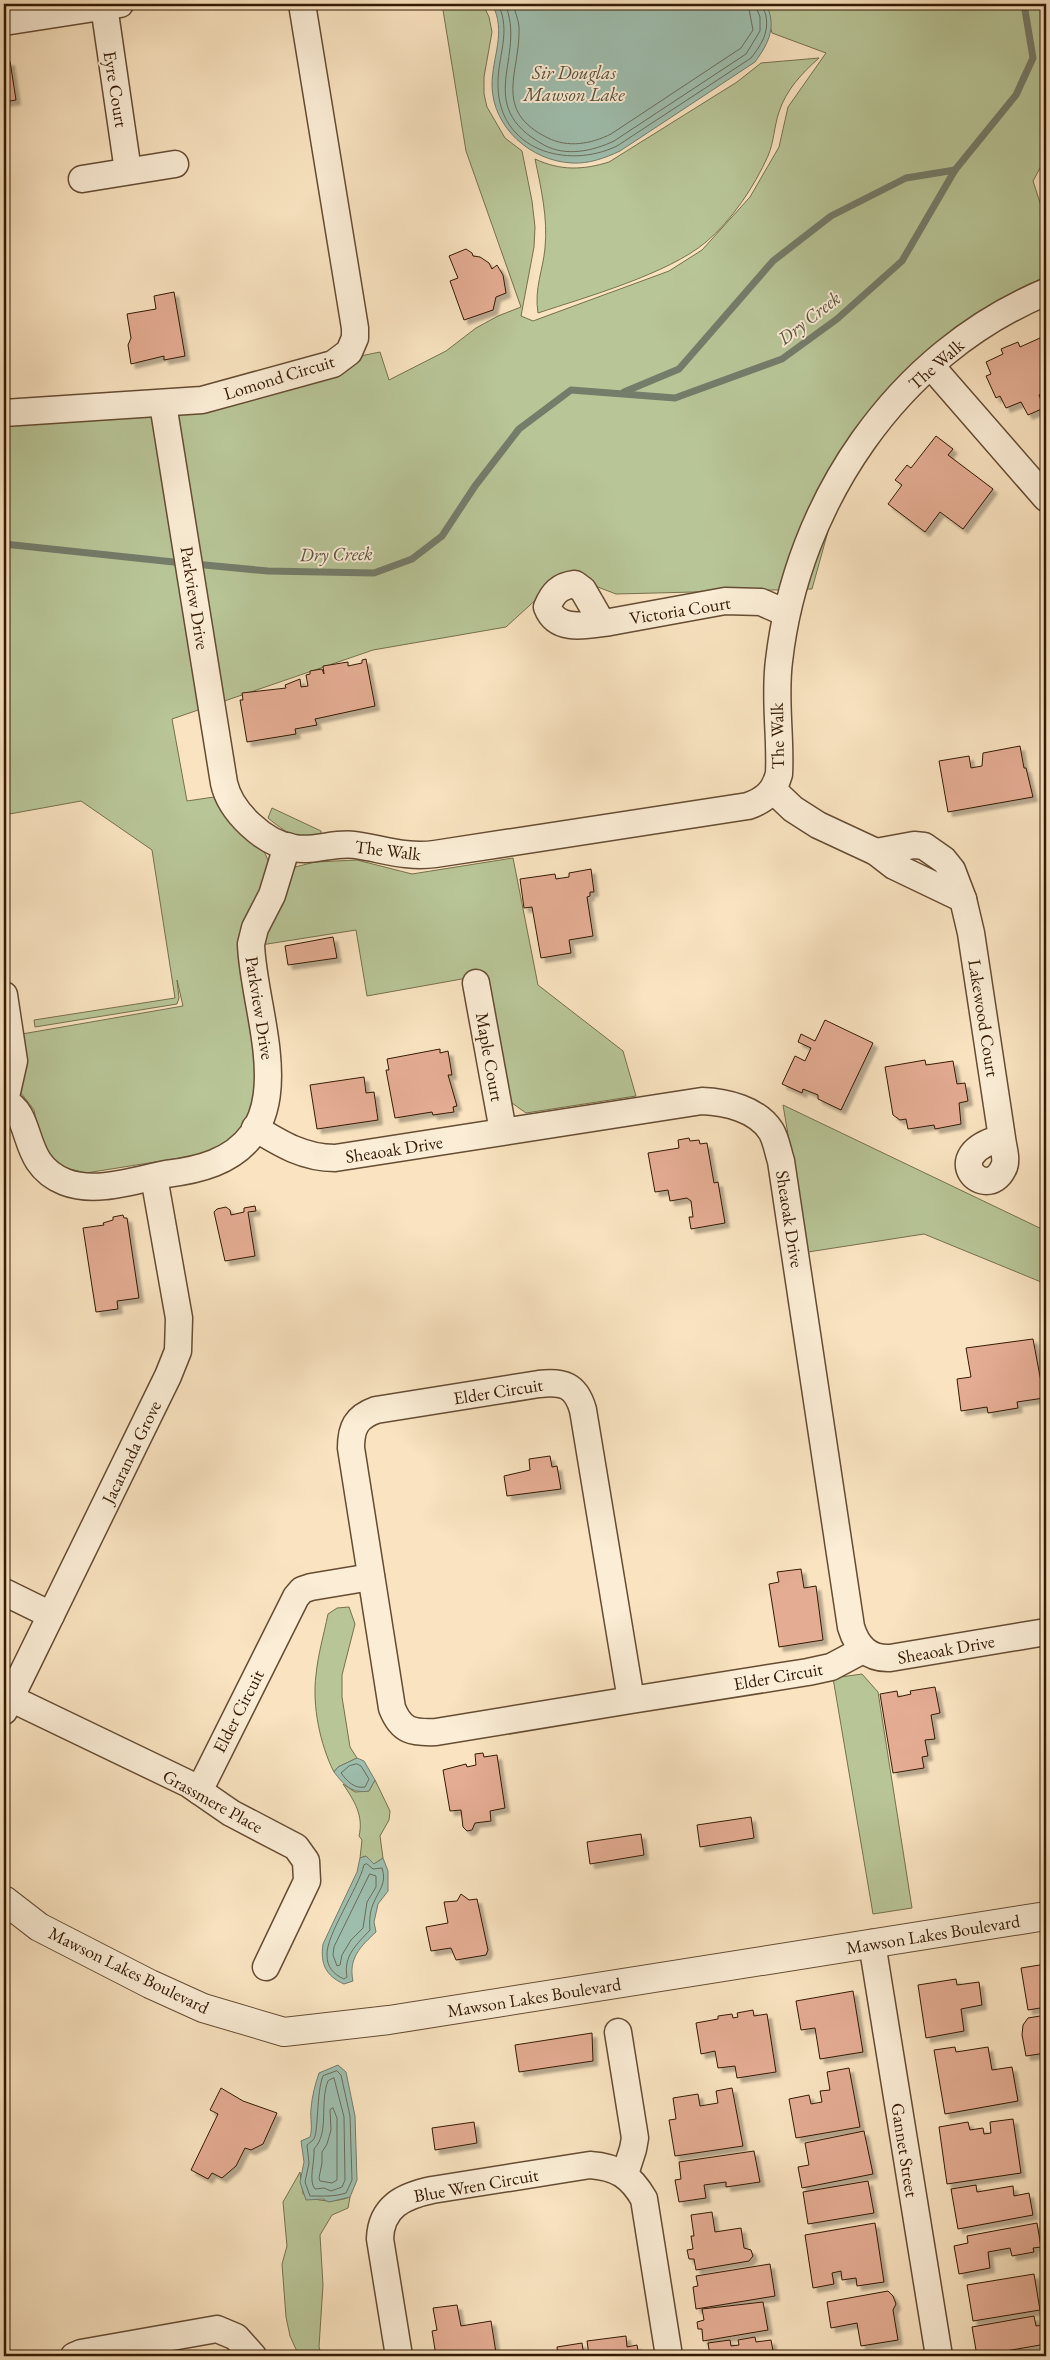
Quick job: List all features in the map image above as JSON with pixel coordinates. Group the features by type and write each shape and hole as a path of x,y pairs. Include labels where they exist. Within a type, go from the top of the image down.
{"street":[{"name":"Lomond Circuit","path":"4,413 202,400 318,369 341,360 350,352 355,338 302,4"},
{"path":"4,22 112,5"},
{"name":"Eyre Court","path":"112,5 128,171"},
{"path":"82,179 175,164"},
{"name":"The Walk","path":"287,846 303,849 339,844 354,845 407,856 435,854 748,806 760,802 773,790 779,774 776,696 786,613 799,566 821,510 847,463 892,403 931,366 993,320 1046,292"},
{"path":"931,366 1046,498"},
{"name":"Parkview Drive","path":"4,1101 19,1113 33,1155 52,1174 65,1182 92,1187 193,1170 217,1162 245,1141 255,1128 265,1108 269,1074 250,944 255,928 272,895 287,846 271,839 249,824 232,805 227,795 163,404"},
{"name":"Victoria Court","path":"602,623 725,601 761,602 786,613"},
{"name":"Lakewood Court","path":"773,790 793,809 818,825 876,852 894,866 963,898 1002,1138"},
{"name":"Maple Court","path":"476,983 503,1131"},
{"path":"4,995 14,1061 4,1101"},
{"name":"Sheaoak Drive","path":"255,1128 296,1151 328,1158 702,1100 727,1102 754,1116 771,1131 781,1161 851,1628 855,1639 863,1650 876,1657 890,1658 1046,1632"},
{"name":"Jacaranda Grove","path":"7,1705 178,1352 179,1318 154,1176"},
{"name":"Elder Circuit","path":"631,1700 580,1400 564,1384 556,1382 376,1410 359,1419 351,1434 351,1448 392,1708 396,1720 414,1732 436,1732 808,1672 831,1667 863,1650"},
{"name":"Elder Circuit","path":"199,1791 296,1597 302,1590 311,1587 371,1577"},
{"path":"4,1592 51,1616"},
{"name":"Grassmere Place","path":"7,1705 199,1791 231,1813 296,1847 306,1861 307,1881 266,1967"},
{"name":"Mawson Lakes Boulevard","path":"4,1900 40,1927 150,1984 203,2008 284,2032 362,2024 1046,1916"},
{"name":"Mawson Lakes Boulevard","path":"4,1917 40,1927"},
{"name":"Gannet Street","path":"872,1943 939,2356"},
{"path":"618,2032 634,2138 633,2149 625,2174 636,2184 644,2199 669,2356"},
{"name":"Blue Wren Circuit","path":"399,2356 380,2239 380,2228 388,2211 397,2201 413,2194 432,2190 590,2165 607,2166 625,2174"},
{"path":"74,2356 81,2353 216,2329 236,2337 253,2356"}],"green space":[{"path":"442,4 483,4 489,17 492,32 484,77 484,94 487,107 505,138 522,151 532,201 535,227 534,247 521,316 533,321 669,271 702,250 750,197 779,147 788,107 826,53 772,33 764,4 1046,4 1046,157 1033,181 1046,221 1046,294 970,335 847,463 812,589 616,594 564,574 506,627 373,650 172,719 187,801 214,797 221,811 234,826 261,845 268,860 256,1098 245,1121 234,1137 221,1147 199,1155 86,1173 65,1168 50,1156 40,1139 34,1110 18,1089 22,1034 183,1006 177,980 179,998 177,1004 35,1027 34,1020 175,998 152,850 81,801 4,815 4,413 163,404 380,352 389,380 446,351 476,328 498,316 521,307 466,151"},
{"path":"819,58 790,89 779,112 768,156 749,191 725,224 716,233 690,254 649,274 626,284 538,313 537,296 544,256 546,226 535,159 554,166 572,168 590,167 609,162 737,82 761,63"},
{"path":"272,808 321,831 321,835 305,837 287,832 268,818"},
{"path":"513,858 538,985 623,1051 636,1096 526,1113 505,1098 484,975 367,996 356,930 261,945 295,867 315,862 357,860 412,874"},
{"path":"783,1105 1046,1231 1046,1284 924,1234 808,1252"},
{"path":"349,1607 355,1624 342,1675 342,1697 350,1747 357,1758 338,1767 334,1772 318,1725 315,1699 316,1675 328,1614 337,1608"},
{"path":"862,1674 878,1692 912,1908 873,1914 833,1678"},
{"path":"375,1780 390,1811 389,1820 380,1836 383,1858 374,1864 366,1856 360,1858 362,1840 359,1836 359,1815 354,1802 343,1784 355,1792 369,1791"},
{"path":"300,2172 303,2194 314,2199 326,2201 350,2197 348,2208 332,2215 320,2235 323,2285 319,2347 322,2356 299,2356 290,2336 286,2317 282,2264 287,2246 283,2202"}],"water":[{"name":"Sir Douglas Mawson Lake","path":"492,4 766,4 771,27 768,41 755,62 620,151 585,163 572,163 557,161 529,149 517,140 499,115 494,101 492,86 499,34 496,14"},
{"path":"357,1758 364,1761 375,1780 369,1791 363,1792 349,1788 334,1772 338,1767"},
{"path":"366,1856 374,1864 383,1858 388,1871 388,1891 378,1904 374,1922 376,1932 365,1942 354,1959 352,1966 353,1981 344,1984 333,1977 326,1969 322,1958 323,1944 357,1872 360,1858"},
{"path":"338,2065 346,2072 355,2116 357,2180 350,2197 329,2202 323,2199 306,2200 300,2182 304,2162 301,2141 310,2137 312,2100 319,2073"}],"building":[{"path":"10,61 16,100 4,102 4,62"},
{"path":"466,249 473,256 480,257 489,263 492,269 497,265 503,275 506,293 496,297 493,310 464,320 450,281 458,278 449,256"},
{"path":"174,292 185,356 164,360 164,356 131,364 128,345 131,338 127,314 156,309 154,296"},
{"path":"1040,338 1042,342 1046,340 1046,391 1039,395 1044,408 1028,415 1021,402 1006,408 1000,396 996,398 986,376 991,374 986,362 1003,354 1001,349 1018,342 1020,347"},
{"path":"936,436 953,449 948,455 993,489 963,529 940,512 925,532 888,504 902,485 895,480 907,465 911,468"},
{"path":"366,659 375,706 315,719 317,725 295,729 296,734 247,742 240,700 243,700 242,693 286,688 285,685 300,679 301,687 308,686 306,675 310,674 310,671 322,669 324,674 323,666 348,662 348,666 362,663 362,660"},
{"path":"1020,746 1024,768 1026,768 1033,797 948,812 939,761 969,756 971,768 982,766 983,753"},
{"path":"591,869 594,892 590,892 590,896 587,897 593,936 569,940 571,953 541,958 532,907 524,908 520,879 555,874 556,879 569,877 569,873"},
{"path":"333,937 337,958 288,965 285,946"},
{"path":"825,1020 873,1043 841,1110 818,1099 818,1095 803,1089 802,1093 782,1084 795,1056 805,1061 811,1048 798,1042 801,1034 815,1041"},
{"path":"440,1049 440,1053 448,1051 452,1075 448,1075 457,1106 453,1107 454,1112 433,1115 432,1112 395,1118 386,1070 389,1070 387,1059"},
{"path":"925,1060 926,1065 953,1061 957,1084 965,1083 968,1101 959,1103 961,1124 935,1129 934,1125 908,1129 906,1119 900,1120 893,1115 885,1067"},
{"path":"364,1077 366,1093 374,1092 378,1120 317,1129 310,1085"},
{"path":"689,1138 690,1141 699,1140 700,1144 707,1143 714,1183 718,1182 725,1223 691,1229 689,1217 693,1217 691,1201 687,1198 670,1201 668,1190 655,1192 648,1153 679,1148 678,1140"},
{"path":"255,1206 256,1211 248,1212 255,1256 225,1261 214,1212 217,1209 226,1207 230,1210 231,1215 244,1212 244,1208"},
{"path":"123,1215 124,1218 127,1218 139,1298 117,1301 118,1309 96,1312 83,1228 104,1225 103,1223 113,1220 113,1217"},
{"path":"1033,1339 1044,1398 1017,1402 1018,1408 988,1413 987,1407 961,1411 957,1379 971,1377 966,1348"},
{"path":"550,1456 552,1467 557,1466 561,1489 507,1496 504,1476 530,1470 529,1459"},
{"path":"801,1569 804,1588 816,1586 823,1640 779,1647 769,1584 779,1582 777,1572"},
{"path":"935,1687 940,1713 931,1715 935,1739 925,1740 928,1756 922,1757 924,1768 893,1773 880,1694 897,1691 898,1697 911,1694 910,1691"},
{"path":"483,1753 484,1757 497,1755 505,1808 490,1811 491,1821 475,1823 472,1830 467,1831 463,1827 461,1810 450,1811 443,1770 466,1764 467,1767 476,1765 475,1754"},
{"path":"751,1817 754,1838 700,1847 697,1825"},
{"path":"641,1834 644,1855 590,1864 587,1842"},
{"path":"461,1894 469,1900 477,1899 488,1950 486,1955 456,1960 451,1948 431,1951 426,1927 448,1923 444,1902 457,1901"},
{"path":"1046,1964 1046,2007 1028,2010 1021,1968"},
{"path":"956,1979 957,1985 979,1982 982,2005 961,2009 964,2031 926,2038 918,1985"},
{"path":"853,1991 863,2052 820,2059 815,2028 801,2030 796,2001"},
{"path":"753,2010 754,2016 767,2014 776,2072 737,2078 735,2066 718,2068 715,2051 701,2054 696,2023 732,2014 733,2018 738,2017 737,2013"},
{"path":"1046,2015 1046,2053 1026,2056 1022,2035 1023,2025 1028,2018"},
{"path":"592,2033 593,2061 519,2072 515,2045"},
{"path":"955,2047 956,2052 988,2047 992,2070 1012,2067 1018,2101 945,2114 934,2050"},
{"path":"849,2068 860,2127 796,2138 789,2099 809,2095 811,2104 822,2102 820,2091 830,2090 827,2072"},
{"path":"221,2088 243,2101 277,2113 263,2144 251,2150 245,2148 236,2166 222,2178 212,2173 208,2179 191,2170 218,2114 210,2110"},
{"path":"732,2088 743,2146 675,2156 669,2120 676,2119 673,2098 698,2094 700,2106 718,2103 716,2091"},
{"path":"1013,2119 1021,2173 947,2184 939,2127 968,2122 970,2130 983,2128 984,2134 991,2133 990,2122"},
{"path":"474,2122 477,2143 435,2150 432,2128"},
{"path":"864,2131 873,2174 802,2188 798,2167 809,2165 805,2143"},
{"path":"754,2151 760,2182 726,2187 726,2182 704,2185 706,2198 679,2202 675,2180 681,2179 679,2162"},
{"path":"868,2181 874,2213 808,2224 803,2192"},
{"path":"976,2185 977,2192 1013,2186 1014,2196 1029,2193 1033,2215 958,2229 951,2189"},
{"path":"712,2212 715,2232 741,2228 744,2248 751,2250 753,2256 749,2261 696,2270 694,2259 689,2259 687,2250 693,2249 691,2236 694,2236 691,2215"},
{"path":"875,2223 884,2282 857,2286 856,2278 842,2280 841,2271 832,2273 834,2284 813,2288 805,2235"},
{"path":"1037,2223 1041,2247 1033,2248 1034,2252 1012,2256 1010,2248 988,2252 990,2268 959,2274 954,2246 968,2243 967,2236"},
{"path":"770,2264 775,2296 696,2309 693,2287 698,2286 696,2276"},
{"path":"1034,2274 1040,2310 973,2321 967,2285"},
{"path":"888,2291 893,2296 896,2304 893,2310 898,2340 861,2346 857,2323 831,2328 827,2302"},
{"path":"763,2302 768,2330 703,2341 702,2329 698,2329 697,2322 704,2320 702,2309"},
{"path":"457,2305 461,2326 491,2321 496,2353 476,2356 436,2356 432,2331 437,2330 433,2308"},
{"path":"1034,2316 1036,2326 1044,2325 1046,2344 977,2356 972,2327"},
{"path":"626,2336 627,2347 637,2345 639,2356 584,2356 589,2355 587,2341"},
{"path":"755,2337 756,2342 771,2340 774,2356 710,2356 708,2343 730,2340 731,2346 739,2345 738,2340"},
{"path":"582,2343 584,2356 558,2356 557,2347"}],"waterway":[{"name":"Dry Creek","path":"194,564 268,571 374,573 412,559 442,536 475,486 519,429 571,390 675,398 782,359 837,319 902,261 955,170 1016,95 1033,58 1024,4"},
{"name":"Dry Creek","path":"624,392 679,369 773,261 831,216 906,178 955,170"},
{"name":"Dry Creek","path":"4,544 183,563"}]}
